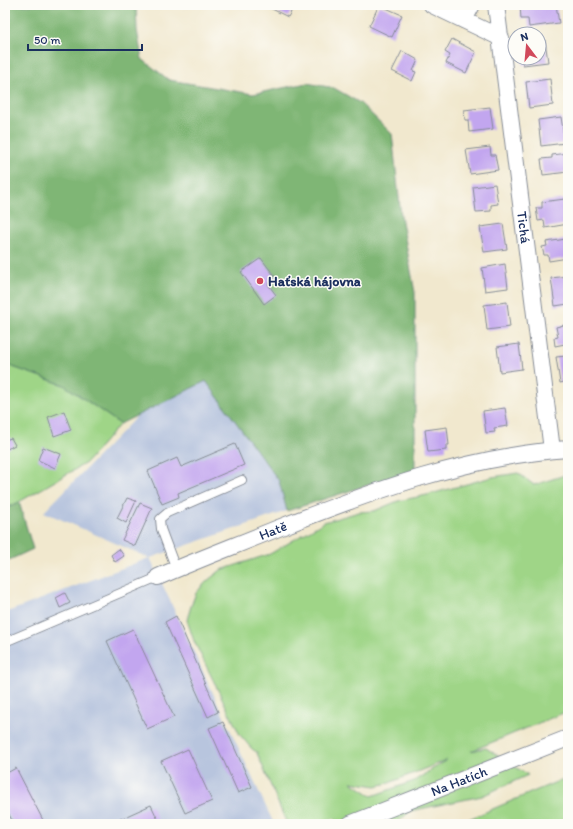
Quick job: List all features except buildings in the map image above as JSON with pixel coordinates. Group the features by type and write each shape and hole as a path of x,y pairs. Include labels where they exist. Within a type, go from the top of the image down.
{"street":[{"path":"432,5 501,38"},
{"path":"464,20 472,5"},
{"name":"Tichá","path":"496,5 552,450"},
{"name":"Hatě","path":"158,577 334,506 410,480 489,459 568,449"},
{"name":"Na Hatích","path":"350,824 568,738"}],"lane":[{"path":"176,569 160,529 160,519 168,513 242,480"},
{"name":"Hatě","path":"5,642 158,577"}],"shaded area":[{"path":"206,381 279,481 287,511 150,558 274,824 5,824 5,613 149,558 44,512 139,414"}],"green space":[{"path":"5,5 136,5 137,30 142,59 169,80 253,94 307,83 334,88 360,103 392,134 401,216 415,293 415,470 287,511 279,481 206,381 120,424 64,385 10,366 5,366"},
{"path":"5,366 10,366 64,385 120,424 86,463 5,509"},
{"path":"518,473 534,485 568,474 568,711 471,751 486,748 528,775 482,796 410,811 396,824 338,824 335,818 316,824 287,824 258,753 252,749 240,735 194,641 187,620 196,593 207,581 221,570 270,554 324,522 359,512 374,511 398,501 427,495 492,477","holes":["447,760 414,781 372,796 351,782 376,786 389,783"]},
{"path":"19,502 33,549 5,562 5,509"},
{"path":"568,777 568,824 459,824 469,819"}],"place":[{"name":"Haťská hájovna","path":"260,281"}]}
